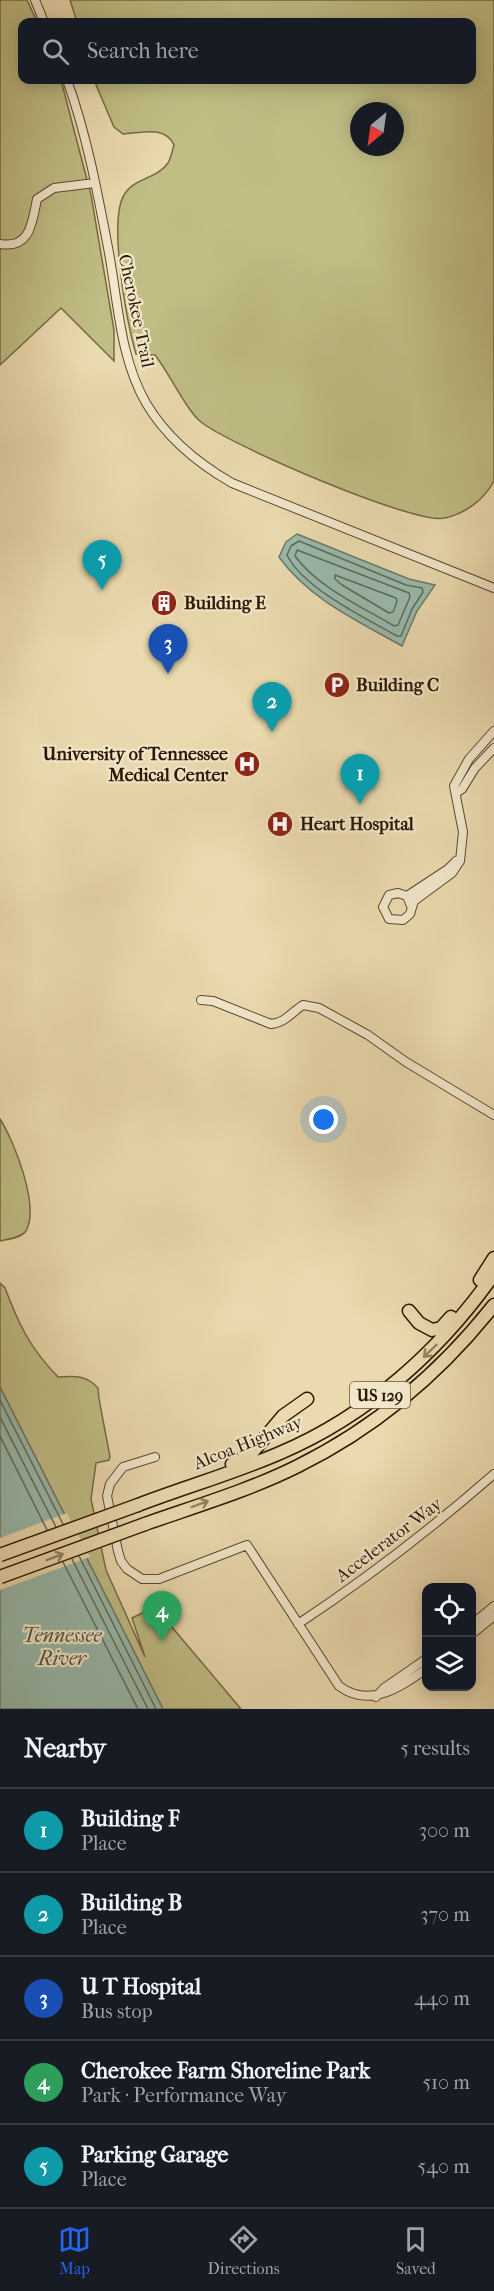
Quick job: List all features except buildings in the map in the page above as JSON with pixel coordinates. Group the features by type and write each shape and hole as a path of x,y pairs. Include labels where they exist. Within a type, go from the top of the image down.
{"highway":[{"path":"409,1311 419,1323 432,1330 441,1328 477,1286 494,1258"},
{"name":"Alcoa Highway","path":"0,1555 281,1453 335,1425 377,1397 444,1337 494,1274"},
{"name":"Alcoa Highway","path":"0,1577 297,1466 335,1446 400,1402 461,1343 494,1305"},
{"path":"162,1496 171,1487 251,1454 283,1416 307,1399"}],"street":[{"path":"35,0 43,18"},
{"name":"Cherokee Trail","path":"68,84 95,183 122,334 135,378 147,404 182,446 213,472 234,484 494,588"},
{"path":"0,244 22,240 29,233 37,200 54,188 95,183"},
{"path":"411,906 407,896 398,893 389,895 383,902 384,912 389,919 398,921 407,917 414,901 457,868 462,852 463,832 454,786 463,766 494,732"},
{"path":"456,793 462,789 475,768 494,748"},
{"path":"407,896 448,869 462,852"},
{"path":"201,1000 213,1001 271,1024 288,1018 303,1005 319,1008 368,1035 406,1062 494,1115"},
{"path":"155,1457 123,1467 110,1484 107,1496 118,1551 127,1569 142,1579 159,1579 247,1545 339,1686 354,1697 364,1699 388,1695 422,1672"},
{"name":"Accelerator Way","path":"298,1624 424,1535 494,1474"},
{"path":"476,1620 494,1606"},
{"path":"476,1630 494,1616"},
{"path":"376,1697 384,1688 422,1662"}],"shaded area":[{"path":"0,0 27,0 35,18 18,18 18,84 62,84 91,195 114,330 114,361 61,308 0,365"},
{"path":"70,0 494,0 494,481 485,494 461,513 445,518 427,517 362,497 322,481 247,448 201,422 189,409 155,355 136,354 128,320 118,249 120,208 124,195 133,185 158,172 168,163 174,145 170,139 159,132 123,134 114,127 96,84 476,84 476,18 76,18"},
{"path":"0,1119 24,1174 30,1206 26,1231 18,1237 0,1241"},
{"path":"0,1283 5,1288 15,1313 33,1346 58,1377 80,1377 98,1388 110,1457 109,1460 96,1463 91,1499 106,1570 145,1657 132,1618 155,1607 241,1709 163,1709 0,1387"}],"water":[{"path":"297,534 409,579 435,585 417,611 402,646 335,608 291,572 279,557 286,542"},
{"name":"Tennessee River","path":"0,1387 163,1709 0,1709"}],"pier":[{"path":"67,1513 90,1557 0,1590 0,1538"}],"place":[{"name":"Parking Garage","path":"102,590"},
{"name":"Building E","path":"164,603"},
{"name":"U T Hospital","path":"168,674"},
{"name":"Building C","path":"337,685"},
{"name":"Building B","path":"272,732"},
{"name":"University of Tennessee Medical Center","path":"247,764"},
{"name":"Building F","path":"360,804"},
{"name":"Heart Hospital","path":"280,824"},
{"name":"Cherokee Farm Shoreline Park","path":"162,1641"}]}
